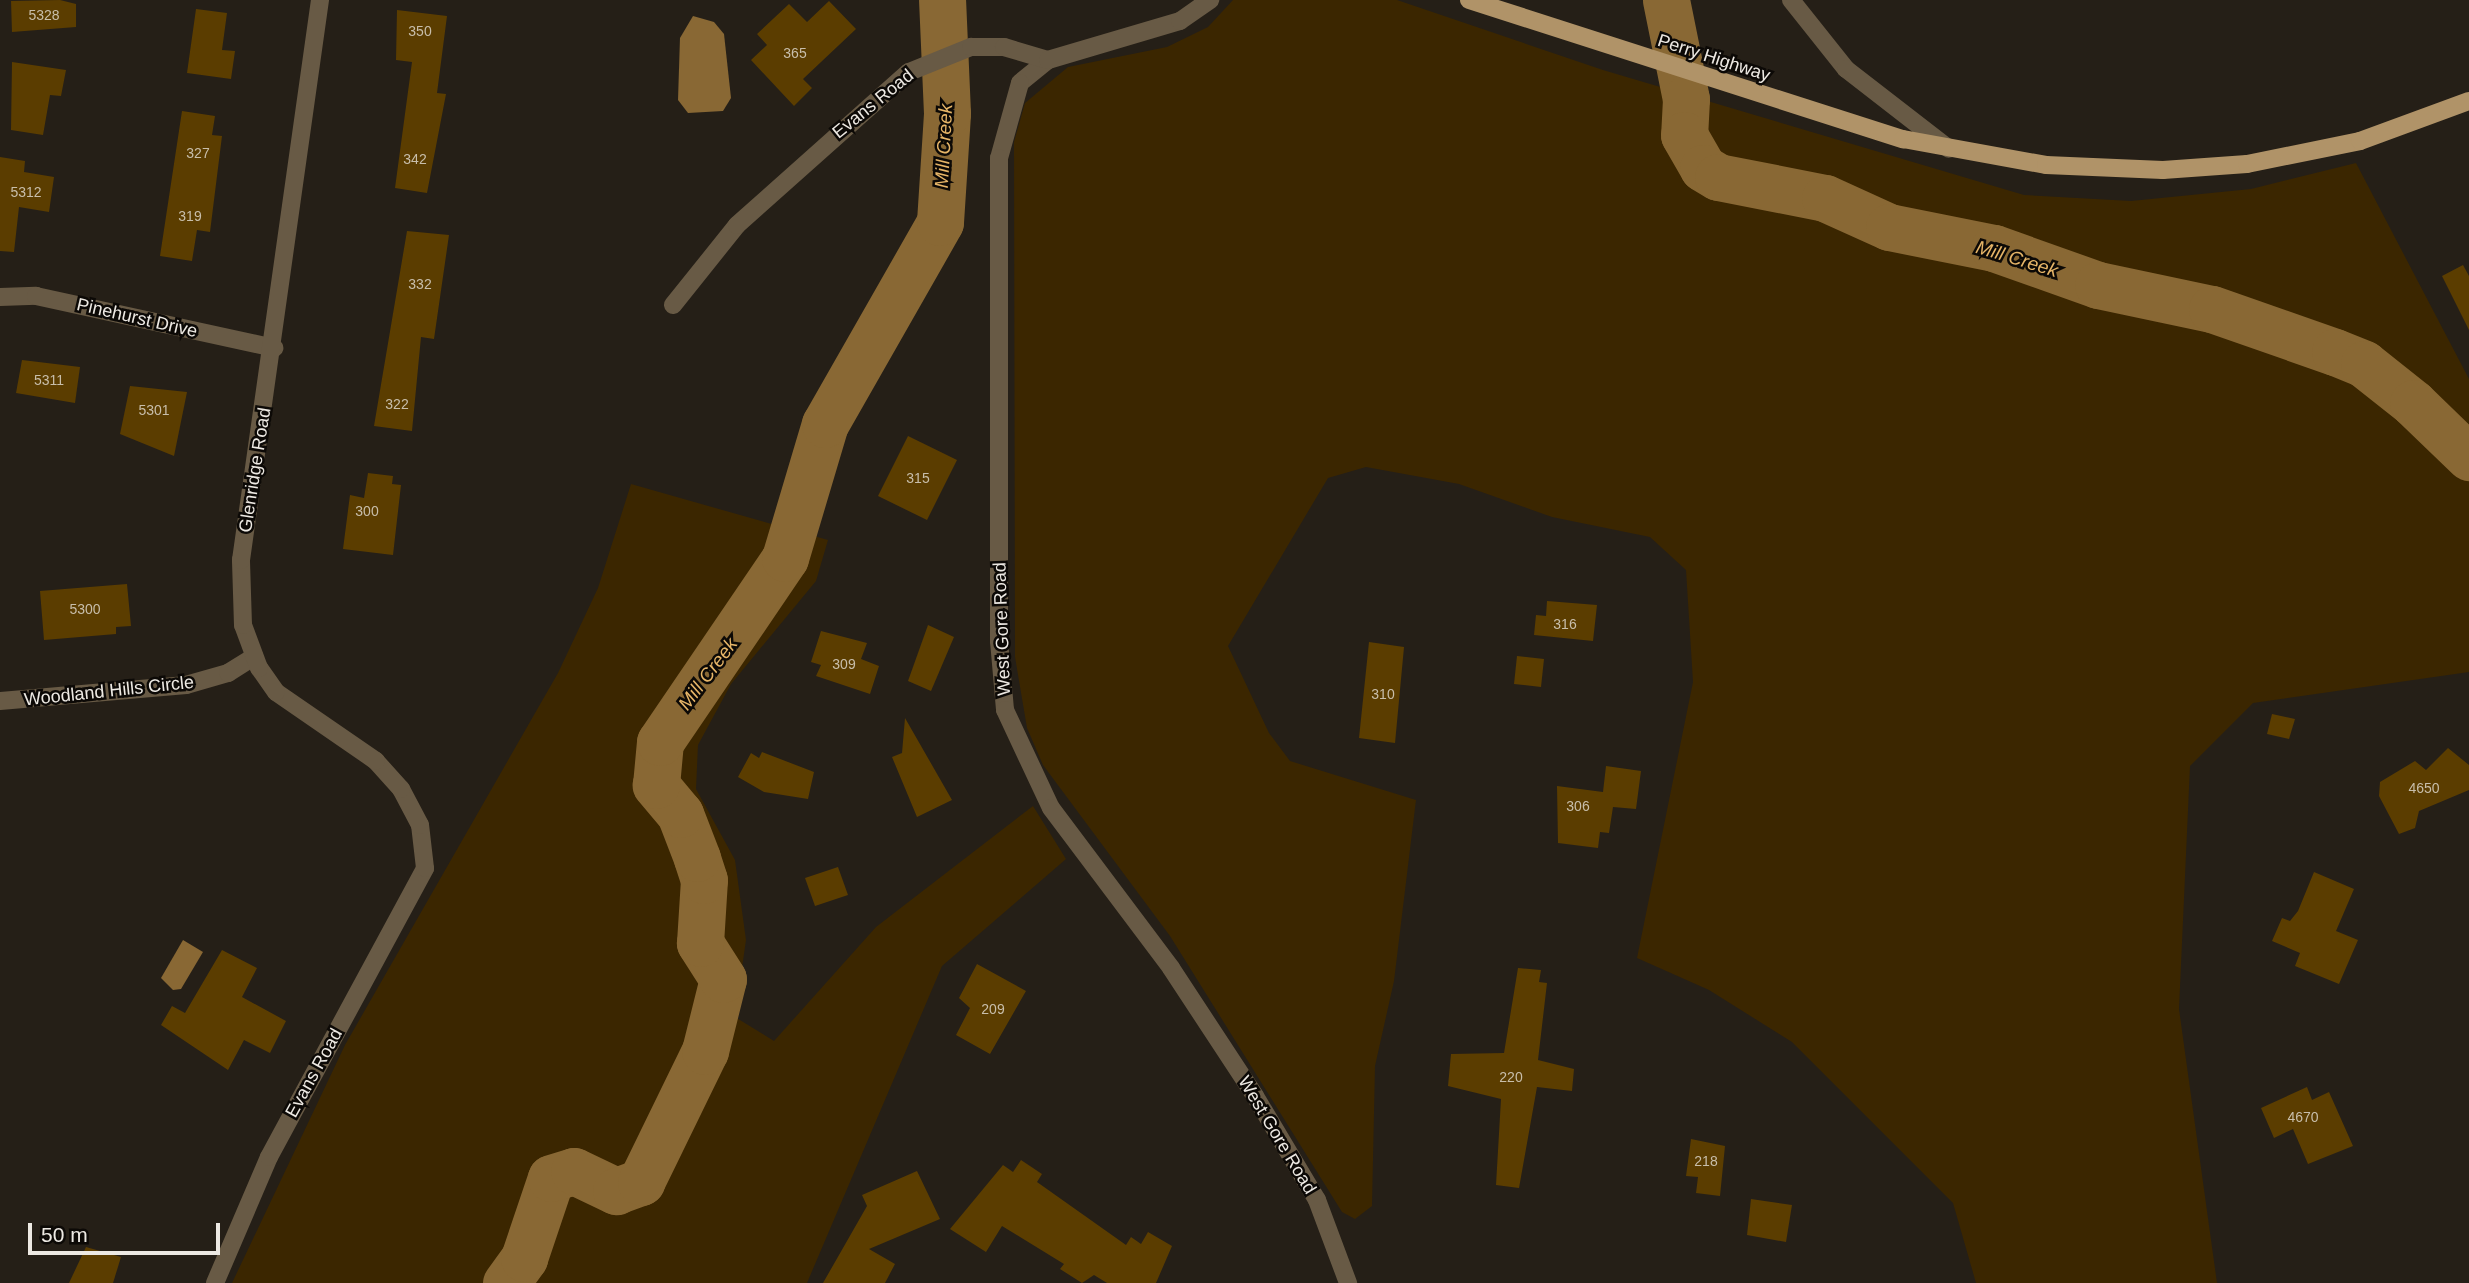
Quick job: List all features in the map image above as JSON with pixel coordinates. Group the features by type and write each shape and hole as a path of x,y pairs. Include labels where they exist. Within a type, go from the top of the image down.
{"main road":[{"name":"Perry Highway","path":"1469,0 1609,48 1949,149 2111,169 2247,164 2360,141 2469,101"}],"street":[{"name":"Glenridge Road","path":"320,0 274,348 240,577 243,625 254,657 286,701 389,773 420,825 425,868"},
{"path":"1048,60 1180,21 1210,0"},
{"path":"1791,0 1846,69 1949,149"},
{"name":"Evans Road","path":"673,305 737,225 909,72 961,48 1004,47 1048,60"},
{"name":"West Gore Road","path":"1048,60 1020,83 999,158 999,640 1005,710 1051,808 1171,968 1255,1096 1317,1200 1349,1283"},
{"name":"Pinehurst Drive","path":"0,297 36,296 274,348"},
{"name":"Woodland Hills Circle","path":"0,701 186,685 225,674 254,657"},
{"name":"Evans Road","path":"215,1283 269,1157 425,868"}],"shaded area":[{"path":"1233,0 1397,0 1603,70 2024,195 2131,201 2251,189 2356,163 2469,379 2469,672 2253,703 2190,766 2179,1009 2217,1283 1976,1283 1953,1203 1792,1042 1709,990 1637,958 1693,682 1686,570 1650,537 1552,517 1459,484 1366,467 1328,478 1228,646 1269,733 1290,761 1416,800 1394,981 1375,1066 1372,1206 1355,1219 1342,1212 1170,936 1043,765 1027,728 1015,657 1014,142 1025,103 1068,67 1167,47 1208,27"},
{"path":"693,16 714,22 724,34 731,98 723,111 688,113 678,100 680,38"},
{"path":"631,484 828,540 816,581 731,684 698,745 696,789 735,860 746,940 735,1017 774,1041 876,927 1033,806 1066,859 942,966 807,1283 232,1283 345,1045 558,673 598,588"},
{"path":"183,940 203,952 181,989 173,990 161,978"}],"building":[{"path":"60,0 76,4 76,27 12,32 11,1"},
{"path":"829,1 856,29 803,79 812,88 794,106 751,60 767,45 757,34 789,4 807,22"},
{"path":"196,9 227,13 222,50 235,51 231,79 187,73"},
{"path":"397,10 447,16 437,93 446,94 427,193 395,188 412,62 396,60"},
{"path":"12,62 66,70 61,96 50,95 43,135 11,130"},
{"path":"182,111 215,116 212,135 222,136 210,232 197,230 192,261 160,256"},
{"path":"0,157 25,161 24,172 54,177 49,212 19,207 14,252 0,251"},
{"path":"407,231 449,235 434,339 421,337 412,431 374,426"},
{"path":"2463,265 2469,276 2469,330 2442,276"},
{"path":"22,360 80,367 75,403 16,393"},
{"path":"130,386 187,392 174,456 120,434"},
{"path":"908,436 957,460 927,520 878,496"},
{"path":"368,473 393,476 392,484 401,485 393,555 343,549 350,495 364,498"},
{"path":"127,584 131,626 116,627 116,634 44,640 40,591"},
{"path":"1547,601 1597,605 1593,641 1534,635 1536,615 1546,616"},
{"path":"928,625 954,637 931,691 908,681"},
{"path":"821,631 867,643 861,659 879,666 870,694 816,676 821,665 811,662"},
{"path":"1369,642 1404,647 1395,743 1359,738"},
{"path":"1517,656 1544,659 1541,687 1514,684"},
{"path":"2272,714 2295,719 2289,739 2267,734"},
{"path":"905,718 952,800 917,817 892,757 902,753"},
{"path":"2448,748 2469,765 2469,790 2419,811 2415,828 2399,834 2379,796 2380,782 2415,761 2426,770"},
{"path":"762,752 814,772 808,799 764,792 738,777 751,753 759,758"},
{"path":"1606,766 1641,771 1636,809 1613,807 1609,833 1600,832 1598,848 1558,843 1557,786 1603,792"},
{"path":"838,867 848,895 815,906 805,878"},
{"path":"2314,872 2354,889 2336,931 2358,940 2339,984 2295,966 2300,953 2272,941 2282,918 2290,921 2298,911"},
{"path":"222,950 257,968 242,997 286,1021 270,1053 244,1040 228,1070 161,1025 172,1006 185,1013"},
{"path":"977,964 1026,991 990,1054 956,1035 970,1008 959,998"},
{"path":"1518,968 1541,970 1539,982 1547,983 1538,1060 1574,1069 1572,1091 1537,1087 1519,1188 1496,1185 1501,1099 1448,1086 1451,1054 1504,1053"},
{"path":"2307,1087 2312,1100 2329,1092 2353,1146 2308,1164 2293,1129 2274,1138 2261,1108"},
{"path":"1691,1139 1725,1146 1720,1196 1696,1193 1698,1177 1686,1176"},
{"path":"1021,1160 1042,1174 1037,1182 1126,1245 1131,1237 1141,1244 1148,1232 1172,1246 1156,1283 1107,1283 1094,1275 1082,1283 1060,1269 1064,1264 1002,1226 986,1252 950,1229 1003,1165 1013,1172"},
{"path":"917,1171 940,1219 869,1249 895,1264 885,1283 823,1283 867,1206 862,1195"},
{"path":"1751,1199 1792,1205 1786,1242 1747,1235"},
{"path":"86,1247 121,1257 113,1283 69,1283"}],"waterway":[{"name":"Mill Creek","path":"506,1283 524,1258 551,1178 574,1171 616,1191 641,1182 705,1051 723,979 700,943 704,880 697,858 680,814 656,785 660,742 785,558 825,424 940,222 947,113 942,0"},
{"name":"Mill Creek","path":"1666,0 1686,99 1684,135 1703,168 1718,177 1825,198 1889,227 1994,248 2098,285 2212,309 2335,352 2364,364 2413,403 2469,457"}]}
